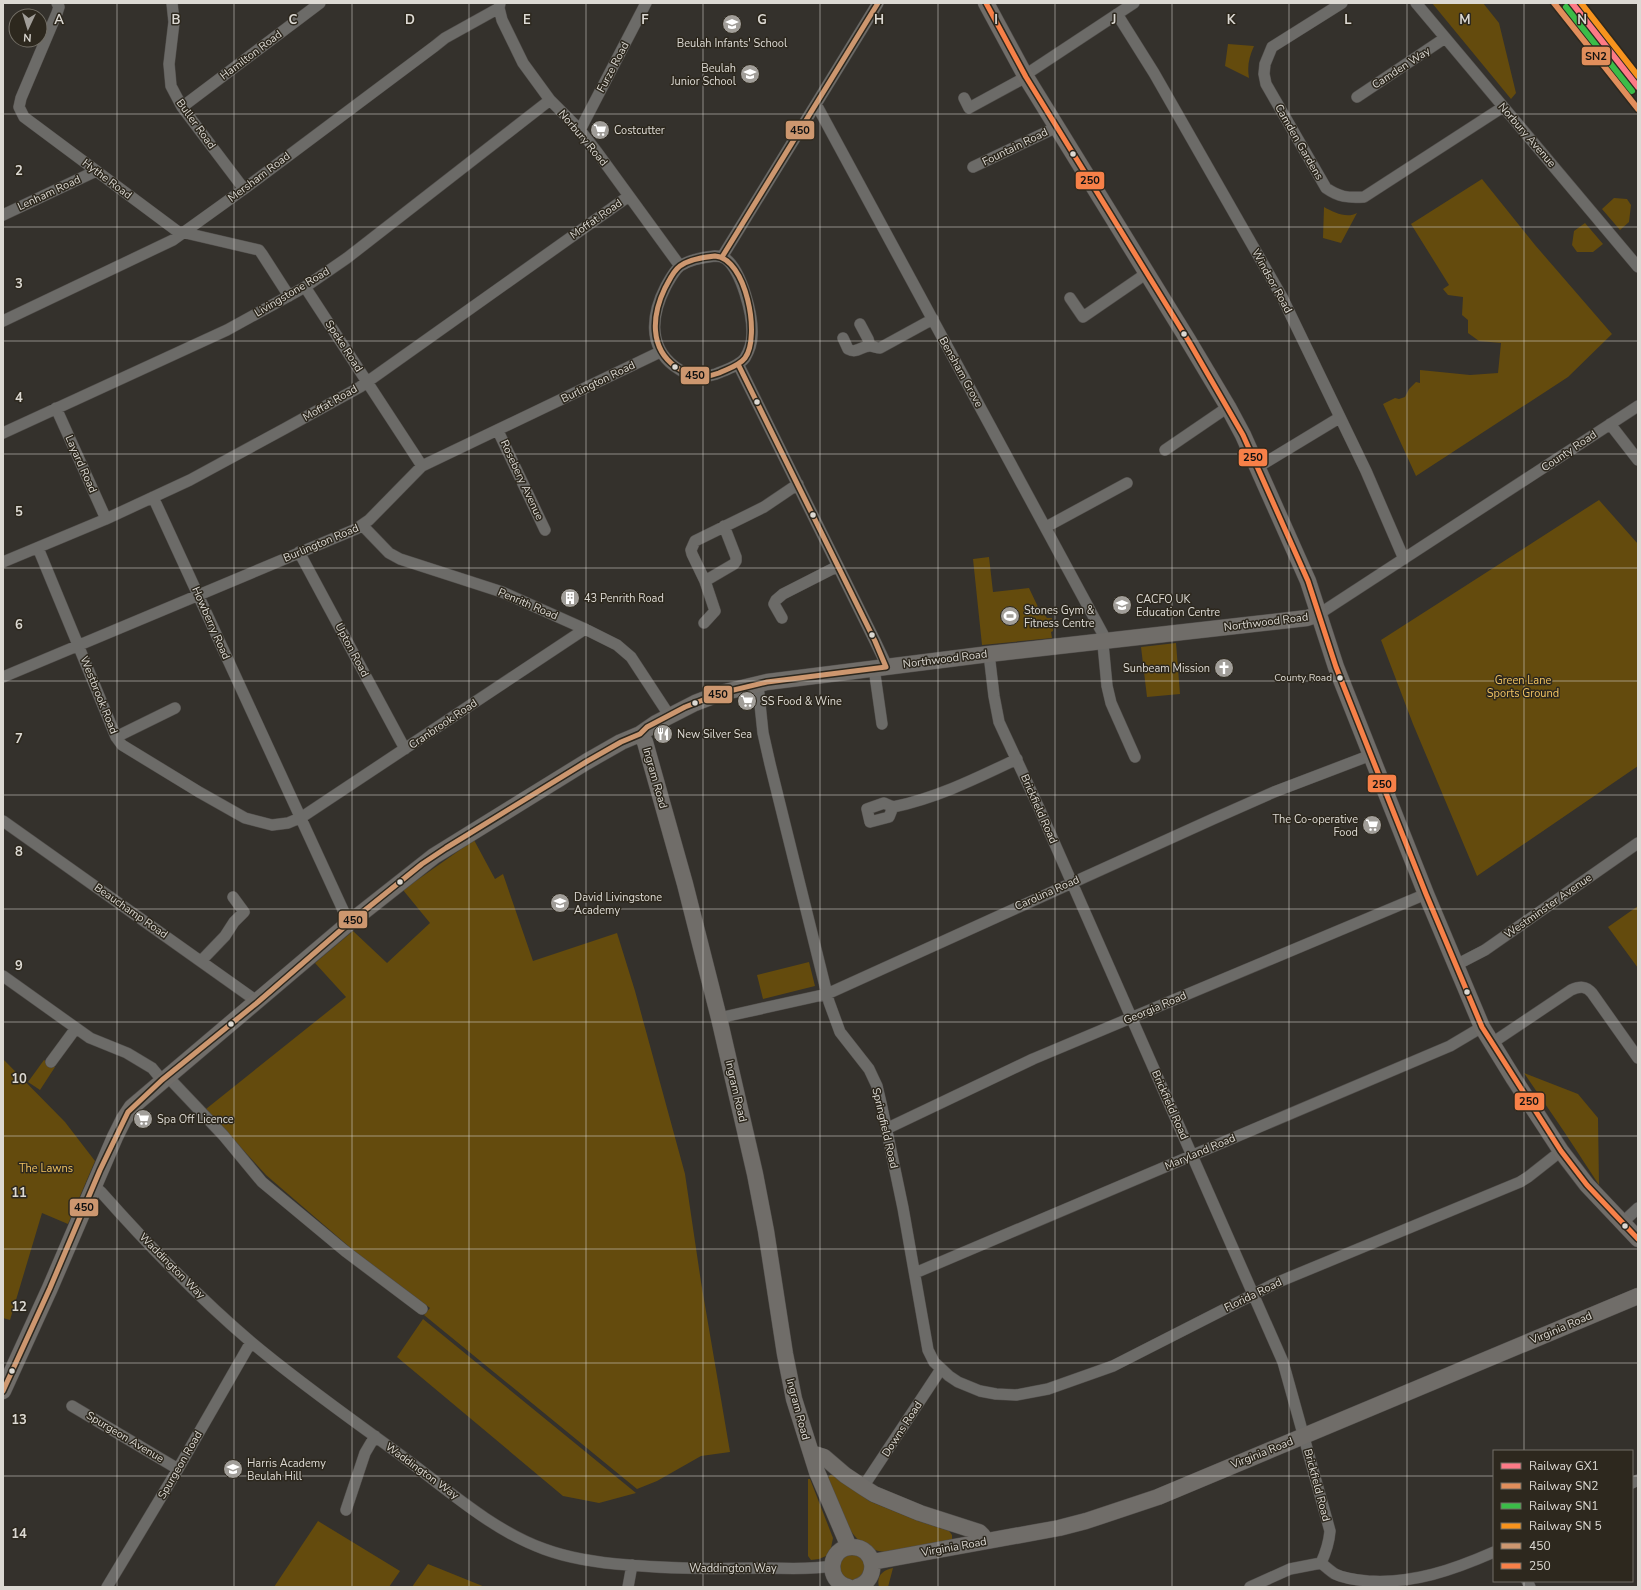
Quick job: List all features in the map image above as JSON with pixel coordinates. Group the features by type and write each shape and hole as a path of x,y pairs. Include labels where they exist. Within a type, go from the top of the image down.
{"street":[{"name":"Hythe Road","path":"57,3 59,7 58,13 21,98 19,107 24,117 96,172 162,220 183,233 259,250 289,296"},
{"name":"Buller Road","path":"172,3 174,22 170,49 170,75 176,97 244,189"},
{"name":"Hamilton Road","path":"182,107 320,3"},
{"name":"Furze Road","path":"580,130 646,3"},
{"path":"722,257 878,3"},
{"path":"986,3 1026,76 1228,406 1258,467 1301,563 1336,667 1426,894 1482,1027 1561,1151 1587,1185 1638,1239"},
{"path":"964,98 969,108 1026,76 1134,3"},
{"name":"Camden Gardens","path":"1342,3 1272,47 1265,64 1264,74 1266,84 1326,188 1336,195 1351,198 1364,197 1503,107"},
{"name":"Norbury Avenue","path":"1416,3 1638,267"},
{"name":"Norbury Road","path":"499,6 502,20 517,53 550,100 580,130 680,266"},
{"name":"Mersham Road","path":"3,320 172,240 244,189 435,46 499,6"},
{"name":"Windsor Road","path":"1117,14 1162,87 1282,298 1366,471 1404,559"},
{"name":"Camden Way","path":"1357,97 1445,38"},
{"name":"Livingstone Road","path":"3,433 227,330 305,287 353,253 550,100"},
{"name":"Bensham Grove","path":"816,104 1104,636 1103,640 1107,686 1111,703 1135,756"},
{"name":"Fountain Road","path":"973,167 1057,127"},
{"name":"Lenham Road","path":"3,215 96,172"},
{"name":"Moffat Road","path":"3,562 106,519 154,497 284,429 366,382 629,196"},
{"path":"710,257 722,257 731,264 740,280 745,295 752,326 751,345 744,359 738,364 710,376 688,374 676,368 660,352 655,332 657,310 666,287 675,271 680,266 710,257"},
{"path":"1070,298 1083,317 1147,273"},
{"name":"Speke Road","path":"305,287 422,466"},
{"path":"843,338 848,349 852,351 870,346 880,348 933,320"},
{"path":"860,324 870,346"},
{"name":"Burlington Road","path":"3,677 362,525 422,466 498,431 660,352"},
{"path":"738,364 879,648 882,724"},
{"path":"1165,450 1228,406"},
{"name":"County Road","path":"1319,614 1638,406"},
{"name":"Layard Road","path":"56,408 106,519"},
{"path":"1258,467 1339,418"},
{"path":"1610,424 1638,460"},
{"name":"Rosebery Avenue","path":"498,431 545,530"},
{"path":"1046,527 1127,483"},
{"path":"704,623 715,611 705,581 692,554 692,545 695,541 764,507 798,484"},
{"name":"Howberry Road","path":"154,497 349,923"},
{"name":"Penrith Road","path":"362,525 386,550 400,559 489,587 585,629 617,645 626,652 644,676 669,715"},
{"path":"705,581 734,564 736,561 736,557 724,526"},
{"name":"Westbrook Road","path":"38,548 116,737 122,744 199,792 245,818 272,825 288,823 300,818"},
{"name":"Upton Road","path":"299,552 405,749"},
{"path":"782,618 774,604 776,600 783,594 838,566"},
{"name":"Northwood Road","path":"3,1391 115,1137 128,1112 164,1078 258,1002 349,923 434,856 586,762 617,744 640,734 647,727 685,707 722,693 767,682 1103,640 1307,618 1319,614"},
{"name":"Cranbrook Road","path":"300,818 585,629"},
{"name":"Brickfield Road","path":"990,654 997,712 1283,1362 1330,1531 1326,1553 1321,1563"},
{"name":"Springfield Road","path":"758,685 763,733 826,994 840,1032 862,1060 873,1078 881,1103 915,1273 928,1350 930,1357 940,1369"},
{"path":"116,737 175,708"},
{"name":"Ingram Road","path":"640,734 645,742 654,774 719,1018 753,1166 766,1231 792,1387 799,1417 811,1453 849,1547"},
{"name":"Carolina Road","path":"719,1018 826,994 1071,882 1274,792 1371,755"},
{"path":"893,807 951,790 1017,759"},
{"name":"Beauchamp Road","path":"3,821 258,1002"},
{"name":"Westminster Avenue","path":"1456,965 1485,950 1638,843"},
{"name":"Georgia Road","path":"886,1129 978,1084 1426,894"},
{"path":"201,961 225,936 234,922 244,912 234,897"},
{"path":"3,976 90,1038 152,1068 223,1135 262,1182 345,1251 422,1310"},
{"path":"1492,1043 1531,1019 1571,990 1584,987 1592,993 1638,1058"},
{"name":"Maryland Road","path":"915,1273 1450,1046 1482,1027"},
{"path":"51,1062 76,1028"},
{"name":"Florida Road","path":"940,1369 958,1382 988,1393 1016,1395 1048,1389 1113,1366 1253,1294 1520,1182 1561,1151"},
{"name":"Waddington Way","path":"94,1186 168,1265 251,1342 496,1525 525,1542 572,1558 632,1565 703,1569 832,1566"},
{"path":"1622,1223 1638,1208"},
{"name":"Virginia Road","path":"872,1562 1059,1528 1122,1510 1158,1497 1638,1296"},
{"name":"Spurgeon Road","path":"107,1587 178,1469 251,1342"},
{"name":"Downs Road","path":"863,1488 940,1369"},
{"name":"Spurgeon Avenue","path":"72,1406 178,1469"},
{"path":"346,1510 365,1453 375,1436"},
{"path":"811,1453 824,1456 863,1488 920,1513 979,1532 983,1536 984,1541"},
{"path":"846,1587 835,1579 832,1566 836,1555 844,1548 849,1547 854,1547 864,1551 872,1562 872,1573 862,1586"},
{"path":"1250,1587 1290,1569 1321,1563 1334,1574 1345,1577 1374,1581 1400,1581 1445,1572 1493,1552"},
{"path":"628,1587 632,1565"}],"green space":[{"path":"1432,3 1483,3 1499,23 1516,93 1511,99"},
{"path":"1228,44 1254,46 1249,62 1249,78 1225,66"},
{"path":"1482,179 1535,245 1612,334 1568,377 1416,476 1383,404 1395,398 1399,399 1405,397 1409,389 1416,382 1420,383 1420,370 1470,375 1498,373 1501,343 1479,341 1468,333 1468,320 1462,315 1463,297 1448,295 1443,289 1449,285 1411,224"},
{"path":"1614,198 1627,199 1631,205 1629,222 1620,230 1602,209"},
{"path":"1324,207 1336,213 1345,215 1353,215 1357,213 1341,243 1323,238"},
{"path":"1585,223 1603,244 1593,252 1577,252 1572,245 1574,231"},
{"name":"Green Lane Sports Ground","path":"1599,500 1638,544 1638,766 1477,876 1413,724 1381,640"},
{"path":"989,557 993,592 1029,588 1038,607 1047,618 1052,618 1052,638 982,645 973,559"},
{"path":"1176,643 1180,694 1147,697 1141,647"},
{"path":"474,840 495,879 503,874 533,961 617,933 635,991 685,1174 701,1282 730,1452 701,1456 657,1481 637,1489 424,1315 430,1308 353,1250 266,1175 206,1109 346,997 315,963 353,931 387,963 430,923 403,890"},
{"path":"1638,906 1638,968 1608,927"},
{"path":"809,962 815,986 763,999 757,975"},
{"name":"The Lawns","path":"3,1059 65,1122 95,1161 68,1224 42,1213 10,1320 3,1318"},
{"path":"44,1060 55,1067 40,1090 28,1082"},
{"path":"1524,1073 1578,1094 1598,1118 1599,1185 1565,1133"},
{"path":"423,1319 636,1493 599,1503 563,1496 397,1357"},
{"path":"830,1475 834,1475 869,1501 918,1521 949,1531 952,1535 952,1541 884,1552 872,1549 862,1543 846,1524 827,1479"},
{"path":"808,1479 810,1479 833,1538 831,1548 826,1556 811,1560 808,1556"},
{"path":"318,1521 400,1571 389,1587 274,1587"},
{"path":"859,1553 867,1568 857,1581 845,1581 840,1577 841,1556"},
{"path":"428,1564 485,1587 412,1587"},
{"path":"893,1568 888,1587 879,1587 878,1583 881,1574 886,1570"}],"rail line":[{"name":"SN2","path":"1554,3 1638,109"},
{"name":"GX1","path":"1572,3 1638,87"},
{"name":"SN1","path":"1566,7 1632,91"}],"transit line":[{"name":"450","path":"722,257 878,3"},
{"name":"250","path":"986,3 1026,77 1188,340 1243,435 1308,581 1336,667 1426,894 1482,1027 1561,1151 1587,1185 1638,1239"},
{"path":"1581,3 1638,76"},
{"name":"450","path":"715,256 726,260 735,270 742,283 748,300 751,317 750,347 745,358 736,365 713,375 697,376 686,373 676,367 667,359 661,350 657,341 657,309 671,276 678,268 693,260 715,256"},
{"name":"450","path":"738,364 875,641 886,667"},
{"name":"450","path":"3,1391 50,1288 100,1170 128,1112 162,1080 258,1002 349,923 422,864 446,848 586,762 621,742 640,734 647,727 685,707 721,693 767,682 886,667"}],"place":[{"name":"Beulah Infants' School","path":"732,24"},
{"name":"Beulah Junior School","path":"750,74"},
{"name":"Costcutter","path":"600,130"},
{"name":"43 Penrith Road","path":"570,598"},
{"name":"CACFO UK Education Centre","path":"1122,605"},
{"name":"Stones Gym & Fitness Centre","path":"1010,616"},
{"name":"Sunbeam Mission","path":"1224,668"},
{"name":"County Road","path":"1340,678"},
{"name":"SS Food & Wine","path":"747,701"},
{"name":"New Silver Sea","path":"663,734"},
{"name":"The Co-operative Food","path":"1372,825"},
{"name":"David Livingstone Academy","path":"560,903"},
{"name":"Spa Off Licence","path":"143,1119"},
{"name":"Harris Academy Beulah Hill","path":"233,1469"}]}
